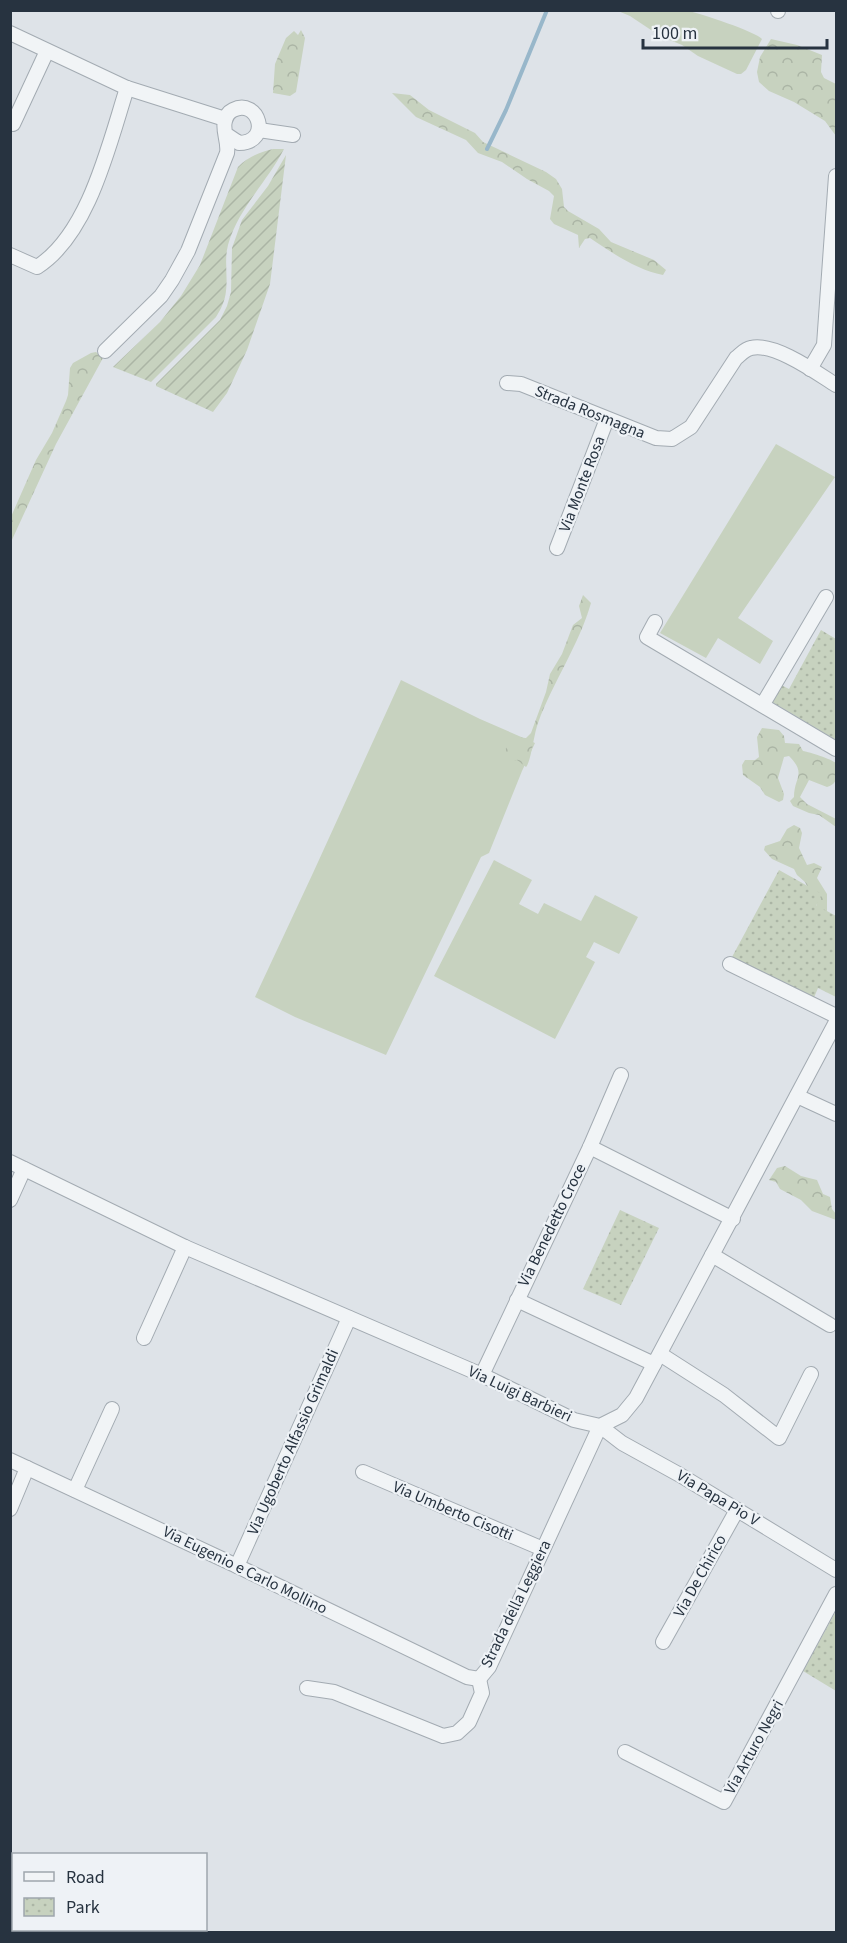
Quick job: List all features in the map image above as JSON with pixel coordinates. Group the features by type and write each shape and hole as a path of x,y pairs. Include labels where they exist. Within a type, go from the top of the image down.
{"street":[{"path":"10,33 127,88 225,119"},
{"path":"13,124 47,51"},
{"path":"10,255 37,267 63,243 77,226 86,208 127,88"},
{"path":"105,351 154,303 172,280 188,251 225,162 228,146 225,119 232,111 248,109 257,116 259,130 254,138 237,148 225,162"},
{"path":"259,130 292,135"},
{"path":"227,135 235,142 244,143"},
{"path":"810,369 824,345 837,176"},
{"name":"Strada Rosmagna","path":"507,383 521,384 656,438 672,439 691,426 736,358 752,347 772,349 837,385"},
{"name":"Via Monte Rosa","path":"557,548 607,420"},
{"path":"763,704 826,597"},
{"path":"655,622 647,637 837,748"},
{"path":"730,964 837,1016"},
{"path":"600,1426 622,1414 636,1398 837,1022"},
{"name":"Via Benedetto Croce","path":"482,1375 590,1147 621,1075"},
{"path":"797,1096 837,1114"},
{"path":"590,1147 733,1219"},
{"name":"Via Luigi Barbieri","path":"10,1162 185,1246 482,1375 574,1420 600,1426"},
{"path":"10,1200 24,1169"},
{"path":"144,1338 185,1246"},
{"path":"712,1255 830,1325"},
{"path":"517,1300 657,1359 724,1395 779,1438 811,1374"},
{"name":"Via Ugoberto Alfassio Grimaldi","path":"237,1566 349,1318"},
{"path":"75,1490 112,1410"},
{"name":"Via Papa Pio V","path":"600,1426 622,1443 835,1566"},
{"name":"Strada della Leggiera","path":"307,1688 334,1692 443,1736 458,1733 469,1722 482,1693 479,1679 489,1667 600,1426"},
{"name":"Via Eugenio e Carlo Mollino","path":"10,1460 237,1566 466,1677 479,1679"},
{"path":"10,1509 27,1468"},
{"name":"Via Umberto Cisotti","path":"363,1472 543,1550"},
{"name":"Via De Chirico","path":"663,1642 737,1510"},
{"name":"Via Arturo Negri","path":"625,1752 724,1802 837,1594"}],"green space":[{"path":"663,9 688,11 739,28 762,39 746,70 737,74 660,36 630,16 618,11"},
{"path":"301,30 305,38 296,92 290,96 273,93 275,64 286,38 294,31 298,35"},
{"path":"771,39 797,45 822,55 821,72 824,78 836,84 836,136 825,121 794,102 769,91 759,82 757,72 760,57"},
{"path":"392,93 410,95 429,110 475,133 483,142 546,172 556,179 562,189 564,207 568,211 599,229 611,242 654,260 666,270 663,275 634,265 590,238 585,239 579,248 578,235 554,224 550,219 554,196 549,191 502,162 478,153 466,140 416,117"},
{"path":"273,149 284,149 239,219 228,245 225,295 216,317 151,382 113,367 160,322 181,296 200,265 238,167 254,155"},
{"path":"286,155 270,284 247,350 227,393 213,412 156,384 220,320 231,292 232,248 242,220 268,186"},
{"path":"96,352 103,358 56,444 11,542 10,519 36,460 52,433 66,401 70,368 73,363"},
{"path":"776,444 835,477 738,618 773,641 760,664 718,638 706,658 660,633"},
{"path":"583,595 591,603 586,619 544,708 526,767 517,760 511,761 506,758 507,744 512,739 526,738 531,733 550,674 562,654 573,625 582,618 579,606"},
{"path":"821,630 836,639 836,740 772,702 781,685 789,689"},
{"path":"401,680 535,743 489,853 481,857 386,1055 295,1017 255,997"},
{"path":"762,728 779,730 784,736 785,743 799,744 803,751 836,763 836,778 831,786 827,787 809,780 800,797 807,804 836,819 836,827 819,815 793,806 790,801 794,797 798,772 789,756 784,757 778,778 784,794 783,800 779,802 765,795 760,787 743,775 742,765 745,760 755,760 759,757 757,737"},
{"path":"794,825 800,828 802,833 799,848 807,865 814,863 822,867 817,878 827,894 827,913 821,914 805,882 794,869 772,859 764,850 765,846 780,841 787,829"},
{"path":"494,860 532,880 519,904 538,914 544,903 581,921 595,895 638,917 619,954 594,942 586,957 595,962 555,1039 434,976"},
{"path":"779,870 822,894 816,905 836,916 836,997 818,988 813,1000 732,957"},
{"path":"785,1166 801,1176 817,1180 823,1194 830,1197 836,1220 812,1211 801,1200 780,1189 776,1182 769,1180 777,1168"},
{"path":"620,1210 659,1228 621,1305 583,1289"},
{"path":"836,1611 836,1691 803,1671"}],"waterway":[{"path":"487,149 506,110 547,10"}]}
